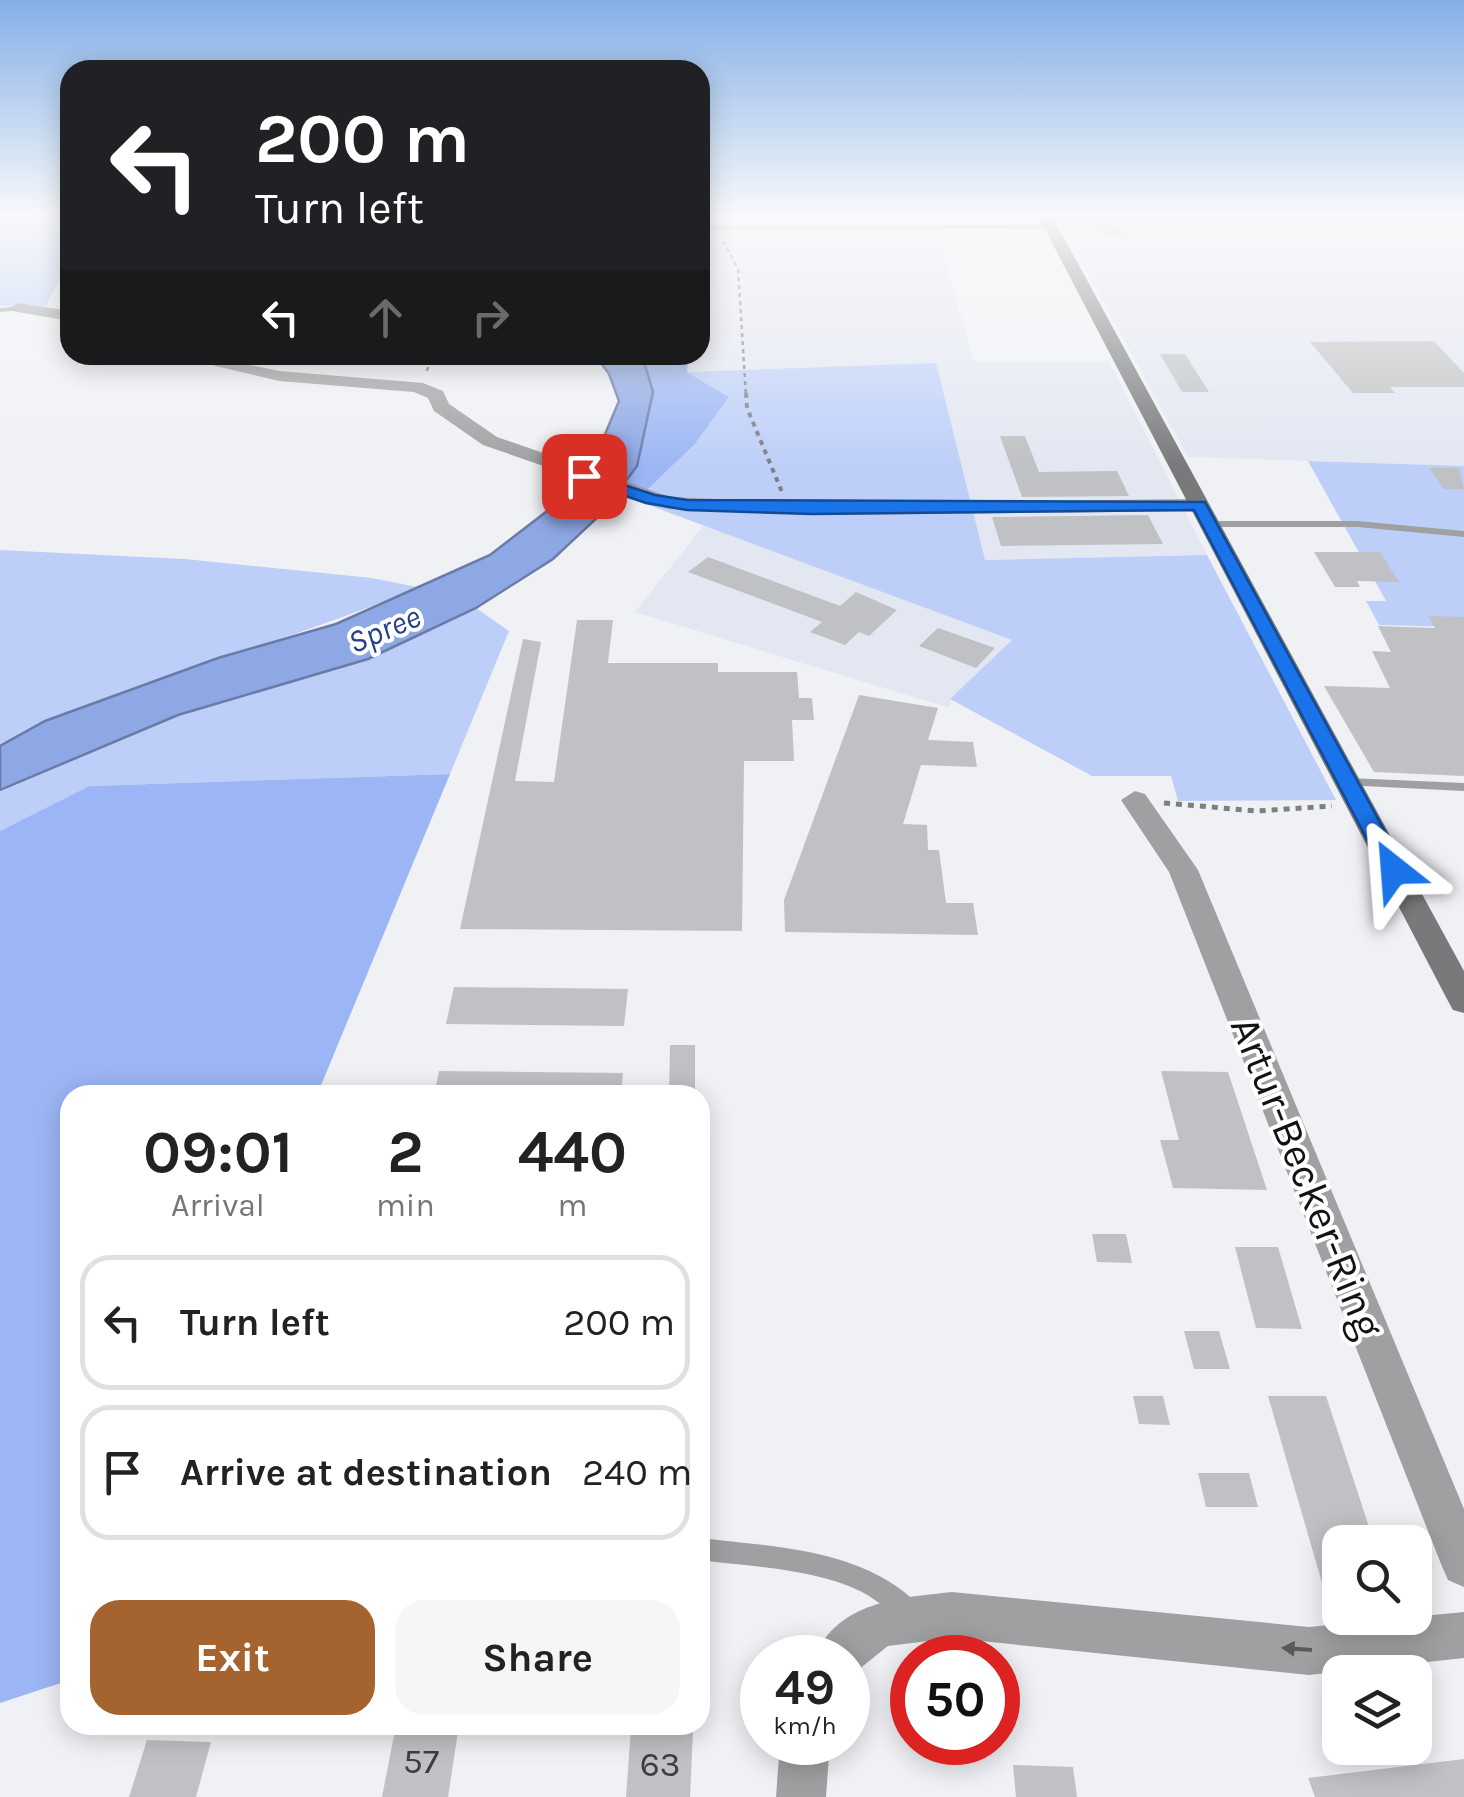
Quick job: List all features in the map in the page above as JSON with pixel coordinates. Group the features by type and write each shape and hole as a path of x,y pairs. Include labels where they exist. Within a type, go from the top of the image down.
{"main road":[{"path":"1090,300 1464,1001"}],"street":[{"path":"9,309 60,315"},
{"path":"226,365 278,376 417,387 436,395 442,407 490,441 668,504 1204,514"},
{"name":"Artur-Becker-Ring","path":"1135,800 1183,870 1464,1564"},
{"path":"865,1635 878,1624 952,1615 1310,1650 1464,1634"},
{"path":"802,1797 804,1765"}],"lane":[{"path":"1204,514 1464,534"},
{"path":"1354,793 1464,787"},
{"path":"710,1551 850,1572 891,1593 919,1619"}],"path":[{"path":"740,300 746,408 780,482 786,508"},
{"path":"1135,800 1257,811 1354,793"}],"shaded area":[{"path":"0,300 49,300 46,306 0,306"},
{"path":"710,300 956,300 974,361 1109,361 1207,555 985,560 687,372 688,365 710,365"},
{"path":"1102,300 1464,300 1464,466 1188,457"},
{"path":"936,363 985,560 1207,555 1336,800 1178,801 1171,776 1092,776 950,699 1012,640 643,503 646,491 695,444 729,397 687,372"},
{"path":"645,365 688,365 687,372 729,397 695,444 646,491 624,484 637,466"},
{"path":"1308,461 1464,466 1464,643 1457,627 1379,625 1366,601 1386,601"},
{"path":"704,525 1013,640 951,699 950,708 635,612"},
{"path":"0,550 185,559 372,578 417,587 313,628 102,700 0,746"},
{"path":"476,608 509,631 450,774 89,786 0,831 0,790 183,713 368,659"},
{"path":"450,774 321,1085 60,1085 60,1683 0,1703 0,831 89,786"}],"water":[{"name":"Spree","path":"602,365 645,365 653,392 637,466 600,515 553,559 476,608 368,659 178,715 0,790 0,746 45,721 218,658 336,624 490,555 564,498 592,465 619,401"}],"building":[{"path":"1434,341 1464,373 1464,387 1390,387 1395,393 1353,393 1310,342"},
{"path":"1160,354 1185,354 1209,392 1182,392"},
{"path":"1000,436 1025,436 1039,472 1117,471 1129,496 1022,497"},
{"path":"1429,468 1459,468 1464,489 1444,489"},
{"path":"1148,515 1163,544 1001,546 992,517"},
{"path":"1314,552 1380,552 1399,582 1357,581 1360,587 1335,587"},
{"path":"708,557 840,606 856,592 897,610 869,636 859,632 845,645 810,632 822,622 688,572"},
{"path":"1428,616 1464,617 1464,776 1374,772 1324,686 1390,688 1372,651 1391,652 1378,626 1435,628"},
{"path":"577,620 613,620 608,663 718,663 718,672 797,672 799,698 812,698 814,720 792,720 794,761 744,761 742,931 460,929 523,639 541,642 515,781 554,782"},
{"path":"938,628 995,648 976,668 919,646"},
{"path":"859,695 938,708 928,740 973,742 977,767 921,765 903,824 927,825 928,850 939,850 946,903 973,903 978,935 785,932 784,900"},
{"path":"454,987 628,989 624,1026 446,1024"},
{"path":"670,1045 695,1045 695,1085 669,1085"},
{"path":"439,1071 623,1073 622,1085 436,1085"},
{"path":"1161,1071 1228,1072 1267,1190 1173,1188 1160,1140 1179,1140"},
{"path":"1092,1234 1126,1234 1132,1263 1097,1262"},
{"path":"1235,1247 1278,1247 1302,1329 1256,1328"},
{"path":"1184,1331 1219,1331 1230,1369 1194,1369"},
{"path":"1133,1396 1163,1396 1170,1425 1139,1424"},
{"path":"1268,1396 1326,1396 1368,1525 1322,1525 1322,1583"},
{"path":"1198,1473 1249,1473 1258,1507 1206,1507"},
{"path":"394,1735 457,1735 448,1797 382,1797"},
{"path":"630,1735 693,1735 690,1797 626,1797"},
{"path":"147,1740 211,1742 196,1797 129,1797"},
{"path":"1464,1759 1464,1797 1315,1797 1308,1778 1432,1765"},
{"path":"1013,1765 1073,1767 1077,1797 1016,1797"}],"route":[{"path":"584,476 652,500 687,505 813,509 1199,505 1394,870"}]}
